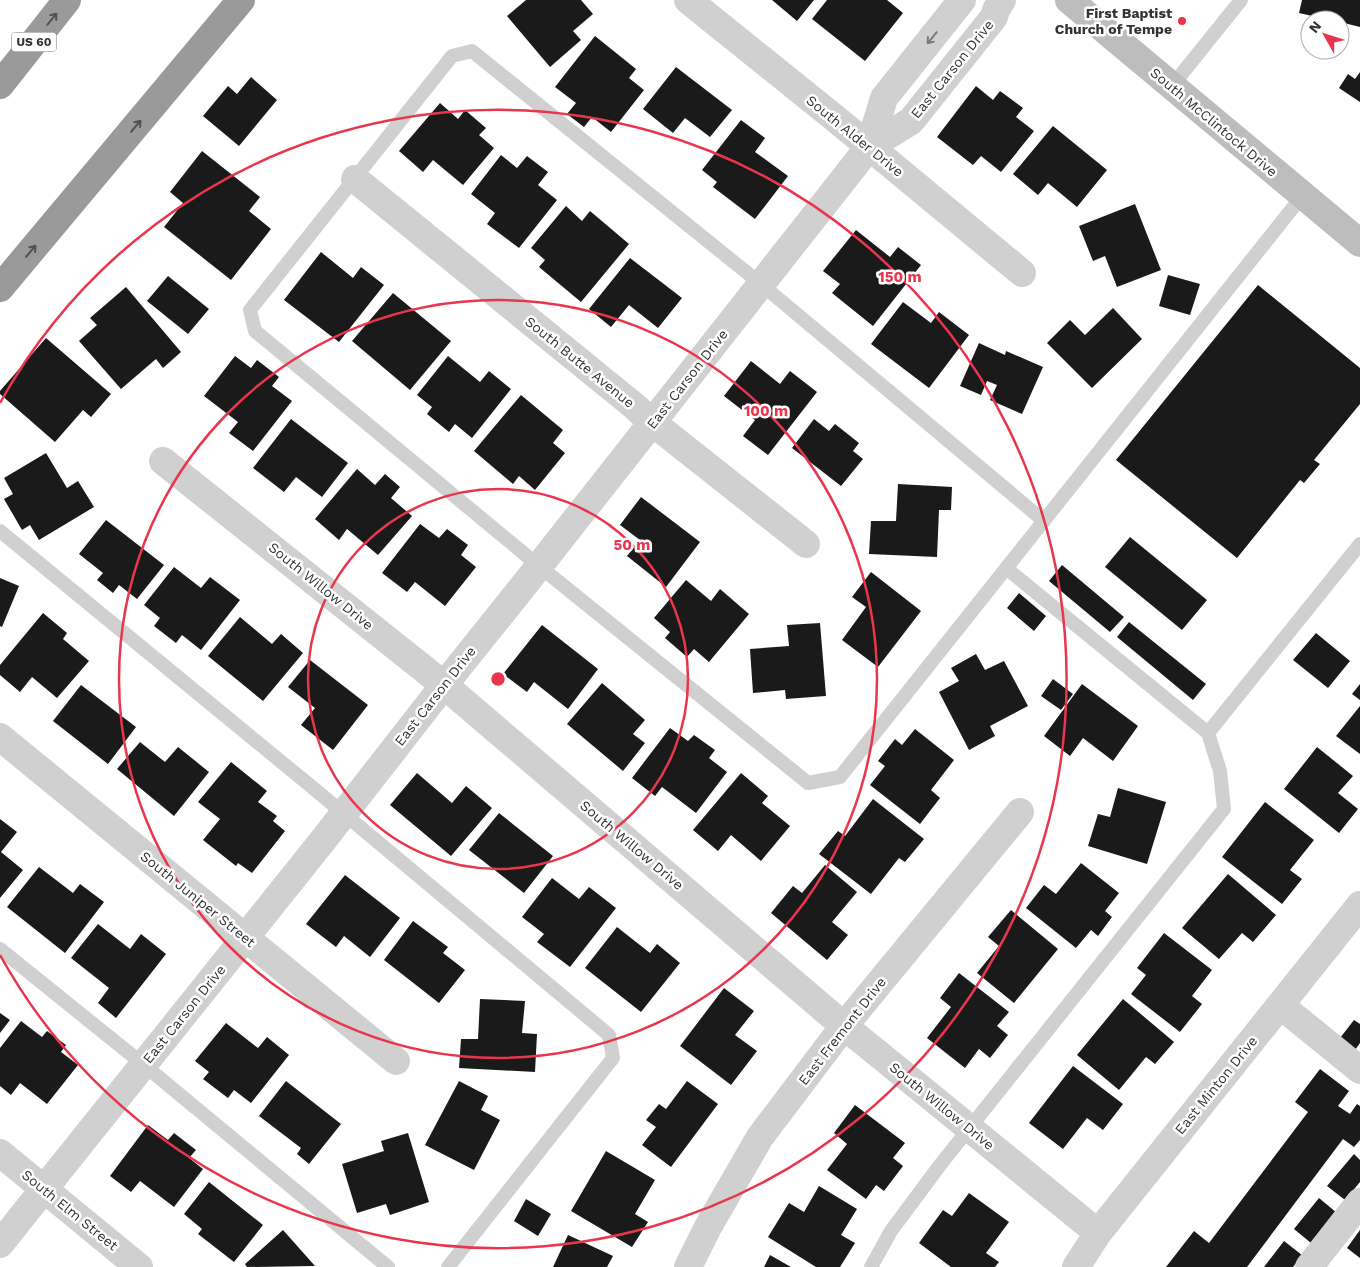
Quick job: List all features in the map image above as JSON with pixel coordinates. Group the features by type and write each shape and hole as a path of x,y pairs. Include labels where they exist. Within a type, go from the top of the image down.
{"highway":[{"name":"US 60","path":"0,85 67,0"},
{"path":"0,288 241,0"}],"main road":[{"name":"South McClintock Drive","path":"1068,0 1360,243"}],"street":[{"name":"South Alder Drive","path":"688,0 1022,274"},
{"name":"East Carson Drive","path":"869,147 884,98 962,0"},
{"name":"East Carson Drive","path":"0,1244 653,423 869,147 911,121 994,17 1002,0"},
{"name":"South Butte Avenue","path":"355,179 653,423 806,544"},
{"name":"South Willow Drive","path":"163,461 444,685 844,1026 1098,1233"},
{"name":"South Juniper Street","path":"0,737 396,1061"},
{"name":"East Fremont Drive","path":"688,1267 708,1227 760,1137 844,1026 1020,812"},
{"name":"East Minton Drive","path":"1076,1267 1098,1233 1360,905"},
{"path":"1280,1005 1360,1070"},
{"name":"South Elm Street","path":"0,1153 139,1267"},
{"path":"1309,1267 1360,1202"}],"lane":[{"path":"1172,86 1241,0"},
{"path":"1044,520 761,284 472,52 452,56 250,310 254,331 539,566 808,784 840,777 1302,195"},
{"path":"0,531 609,1035 613,1058 448,1267"},
{"path":"1208,733 1360,544"},
{"path":"871,1267 892,1232 940,1165 1224,809 1220,771 1208,733 1006,568"},
{"path":"0,949 144,1065 388,1267"}],"building":[{"path":"526,0 581,0 593,14 573,31 581,40 550,67 507,16"},
{"path":"772,0 814,0 797,21"},
{"path":"827,0 887,0 903,13 865,61 812,19"},
{"path":"1302,0 1360,0 1360,27 1350,24 1350,10 1300,10 1299,13"},
{"path":"595,36 636,69 629,78 644,90 611,132 592,117 584,127 567,114 576,103 555,87"},
{"path":"676,67 732,110 710,137 685,118 673,133 643,109"},
{"path":"1360,72 1360,102 1339,88 1348,74 1355,79"},
{"path":"251,77 277,100 239,146 203,116 228,86 237,94"},
{"path":"976,86 993,100 1000,91 1023,108 1016,117 1034,131 1001,172 981,156 973,165 937,137"},
{"path":"440,103 458,119 465,110 486,128 479,135 494,148 463,185 433,160 423,172 399,151"},
{"path":"741,120 765,138 755,152 788,176 755,219 713,187 717,182 702,170"},
{"path":"1053,126 1107,170 1077,207 1048,183 1038,195 1013,174"},
{"path":"202,151 260,197 249,211 271,229 231,280 164,227 183,203 170,192"},
{"path":"501,155 517,168 527,156 548,172 538,185 557,200 519,248 487,224 495,213 471,194"},
{"path":"1135,204 1161,270 1117,287 1105,256 1093,261 1079,226"},
{"path":"566,206 582,221 590,211 629,244 581,302 539,267 545,260 531,248"},
{"path":"856,230 890,257 898,247 921,265 873,326 832,293 840,284 823,271"},
{"path":"321,252 353,278 361,267 384,285 339,342 284,300"},
{"path":"630,258 682,298 658,328 629,305 611,327 589,309"},
{"path":"1168,275 1200,284 1190,315 1159,306"},
{"path":"168,276 209,309 188,334 147,301"},
{"path":"1258,285 1360,368 1360,404 1314,460 1320,464 1304,483 1300,480 1237,558 1116,460"},
{"path":"126,287 181,352 163,368 156,359 121,389 79,341 97,325 90,318"},
{"path":"393,293 451,341 410,390 352,341"},
{"path":"903,302 931,323 939,312 969,335 929,388 871,344"},
{"path":"1113,308 1142,339 1092,388 1047,343 1070,320 1085,335"},
{"path":"46,338 111,394 91,417 83,410 55,442 0,394 0,391"},
{"path":"979,343 1005,355 1006,351 1043,367 1022,414 990,400 997,385 987,381 981,395 960,386"},
{"path":"235,356 251,368 257,360 279,377 272,386 292,401 253,451 229,433 238,422 204,396"},
{"path":"448,356 480,382 489,371 511,389 472,438 455,424 449,432 427,414 432,407 417,395"},
{"path":"751,361 780,384 790,371 817,392 768,455 743,436 755,420 724,396"},
{"path":"521,395 563,430 553,443 565,453 535,490 519,476 513,484 474,451"},
{"path":"291,419 348,463 322,497 296,477 284,492 253,468"},
{"path":"814,419 829,431 835,424 859,443 853,451 863,459 841,486 792,448"},
{"path":"46,453 67,488 78,481 94,507 39,540 30,525 22,530 4,499 13,494 4,478"},
{"path":"357,469 375,485 385,474 400,487 391,498 412,516 378,555 347,529 339,540 315,519"},
{"path":"898,484 952,487 951,510 939,510 937,557 869,554 871,521 896,521"},
{"path":"641,497 700,542 666,587 627,556 640,540 620,525"},
{"path":"106,520 164,565 137,599 119,585 113,593 97,580 103,573 79,554"},
{"path":"420,524 439,538 447,529 468,545 461,555 476,567 445,606 415,582 407,592 382,573"},
{"path":"1130,537 1207,600 1182,630 1105,567"},
{"path":"1062,565 1124,617 1110,632 1049,581"},
{"path":"174,567 201,588 210,577 240,600 201,650 182,635 176,643 154,626 160,618 144,605"},
{"path":"871,572 921,611 878,667 842,640 866,607 852,597"},
{"path":"0,578 19,586 2,627 0,626"},
{"path":"686,580 711,601 720,589 749,614 709,662 694,649 687,657 665,638 670,632 654,618"},
{"path":"1019,593 1046,616 1034,631 1007,608"},
{"path":"43,613 67,633 63,639 89,661 57,698 32,677 20,692 0,675 0,665"},
{"path":"240,617 272,644 281,634 303,653 263,701 208,656"},
{"path":"1129,622 1206,684 1193,700 1117,637"},
{"path":"820,623 826,696 786,699 785,690 753,693 750,649 789,646 787,625"},
{"path":"542,625 598,669 568,709 534,682 527,692 503,674"},
{"path":"1316,633 1350,661 1328,688 1293,660"},
{"path":"976,654 985,670 1004,661 1028,706 990,726 995,736 969,750 939,692 959,681 951,668"},
{"path":"310,660 368,705 333,750 301,725 315,708 288,687"},
{"path":"1053,679 1073,694 1061,710 1041,696"},
{"path":"602,683 645,720 633,734 645,743 623,771 567,724"},
{"path":"1082,684 1138,726 1113,761 1083,738 1070,756 1044,736"},
{"path":"1360,684 1360,700 1352,694"},
{"path":"81,685 136,727 108,764 53,721"},
{"path":"1360,706 1360,754 1336,736"},
{"path":"670,728 688,741 694,735 715,750 709,758 727,772 696,813 662,787 655,796 632,778"},
{"path":"915,729 954,760 931,790 940,798 920,824 870,785 885,766 878,761 895,739 902,745"},
{"path":"140,742 165,762 178,747 209,772 174,816 117,769"},
{"path":"1317,747 1353,776 1338,793 1358,809 1339,833 1284,789"},
{"path":"231,762 267,791 258,802 277,816 273,821 285,831 252,873 238,863 236,866 203,840 220,819 198,802"},
{"path":"417,773 452,803 466,786 492,808 451,856 390,805"},
{"path":"741,773 768,796 762,803 790,826 761,861 731,835 718,851 693,830"},
{"path":"1118,788 1166,802 1147,864 1088,846 1098,814 1110,817"},
{"path":"873,799 924,839 905,862 899,858 871,894 819,854 838,831 845,836"},
{"path":"1265,802 1314,840 1290,870 1302,879 1282,904 1222,857"},
{"path":"499,813 553,856 524,893 469,850"},
{"path":"0,819 17,832 1,852 23,870 0,898"},
{"path":"1081,863 1119,893 1105,911 1112,917 1098,936 1091,930 1076,948 1026,908 1044,885 1056,894"},
{"path":"825,865 857,892 832,922 848,935 827,960 771,913 793,886 802,893"},
{"path":"39,867 73,893 80,884 104,902 65,953 7,907"},
{"path":"1228,874 1276,915 1253,942 1242,933 1219,959 1182,928"},
{"path":"345,875 400,918 370,957 344,936 336,947 306,924"},
{"path":"552,878 579,899 589,887 616,908 570,967 537,942 544,934 522,917"},
{"path":"1011,910 1058,949 1014,1003 977,973 999,946 988,937"},
{"path":"413,921 448,947 443,953 465,970 439,1003 384,960"},
{"path":"98,924 130,949 141,934 166,954 116,1018 98,1003 109,988 71,958"},
{"path":"617,927 650,953 657,944 680,963 641,1012 585,968"},
{"path":"1164,933 1212,970 1192,996 1202,1004 1180,1032 1131,994 1146,975 1137,968"},
{"path":"959,973 1009,1012 997,1026 1008,1035 990,1058 979,1049 965,1068 927,1038 951,1007 940,998"},
{"path":"724,988 754,1011 735,1035 757,1051 731,1085 680,1046"},
{"path":"480,999 525,1001 522,1033 537,1034 535,1072 459,1068 461,1039 478,1039"},
{"path":"1123,999 1174,1042 1155,1064 1146,1057 1119,1090 1077,1055"},
{"path":"0,1013 10,1020 0,1033"},
{"path":"1354,1020 1360,1024 1360,1043 1355,1050 1340,1038"},
{"path":"21,1021 42,1037 47,1031 66,1045 61,1052 78,1065 47,1104 20,1083 11,1095 0,1086 0,1048"},
{"path":"226,1023 258,1048 267,1037 289,1055 251,1103 234,1090 228,1098 203,1079 209,1072 195,1061"},
{"path":"1073,1066 1123,1104 1103,1130 1087,1118 1063,1149 1029,1123"},
{"path":"1320,1069 1349,1091 1338,1106 1350,1114 1357,1104 1360,1106 1360,1140 1354,1147 1343,1139 1247,1267 1166,1267 1194,1231 1209,1243 1308,1112 1295,1102"},
{"path":"286,1081 341,1124 309,1164 297,1154 301,1148 259,1116"},
{"path":"459,1081 488,1096 481,1110 500,1120 474,1170 425,1145"},
{"path":"687,1081 718,1104 671,1167 642,1145 656,1127 646,1120 659,1104 666,1109"},
{"path":"855,1105 905,1143 893,1158 903,1166 884,1191 876,1185 866,1199 827,1170 847,1144 834,1133"},
{"path":"148,1125 168,1140 174,1133 196,1150 189,1158 203,1169 174,1207 140,1181 131,1192 110,1176"},
{"path":"408,1133 429,1202 390,1215 386,1204 357,1213 342,1164 384,1151 381,1141"},
{"path":"606,1151 655,1180 635,1214 648,1222 632,1247 571,1211"},
{"path":"1354,1154 1360,1160 1360,1182 1345,1200 1327,1186"},
{"path":"209,1182 263,1225 234,1262 198,1234 202,1229 184,1214"},
{"path":"819,1186 857,1209 841,1235 855,1243 840,1267 816,1267 768,1237 789,1203 804,1212"},
{"path":"969,1193 1009,1222 986,1253 999,1262 995,1267 951,1267 919,1243 943,1210 952,1216"},
{"path":"1319,1198 1337,1213 1311,1243 1294,1229"},
{"path":"526,1199 551,1214 538,1236 514,1221"},
{"path":"283,1230 315,1266 247,1267 245,1264"},
{"path":"1360,1230 1360,1258 1347,1248"},
{"path":"568,1235 613,1256 607,1267 553,1267"},
{"path":"1284,1241 1302,1255 1293,1267 1264,1267"},
{"path":"770,1255 791,1267 764,1267"}],"place":[{"name":"First Baptist Church of Tempe","path":"1182,21"}]}
